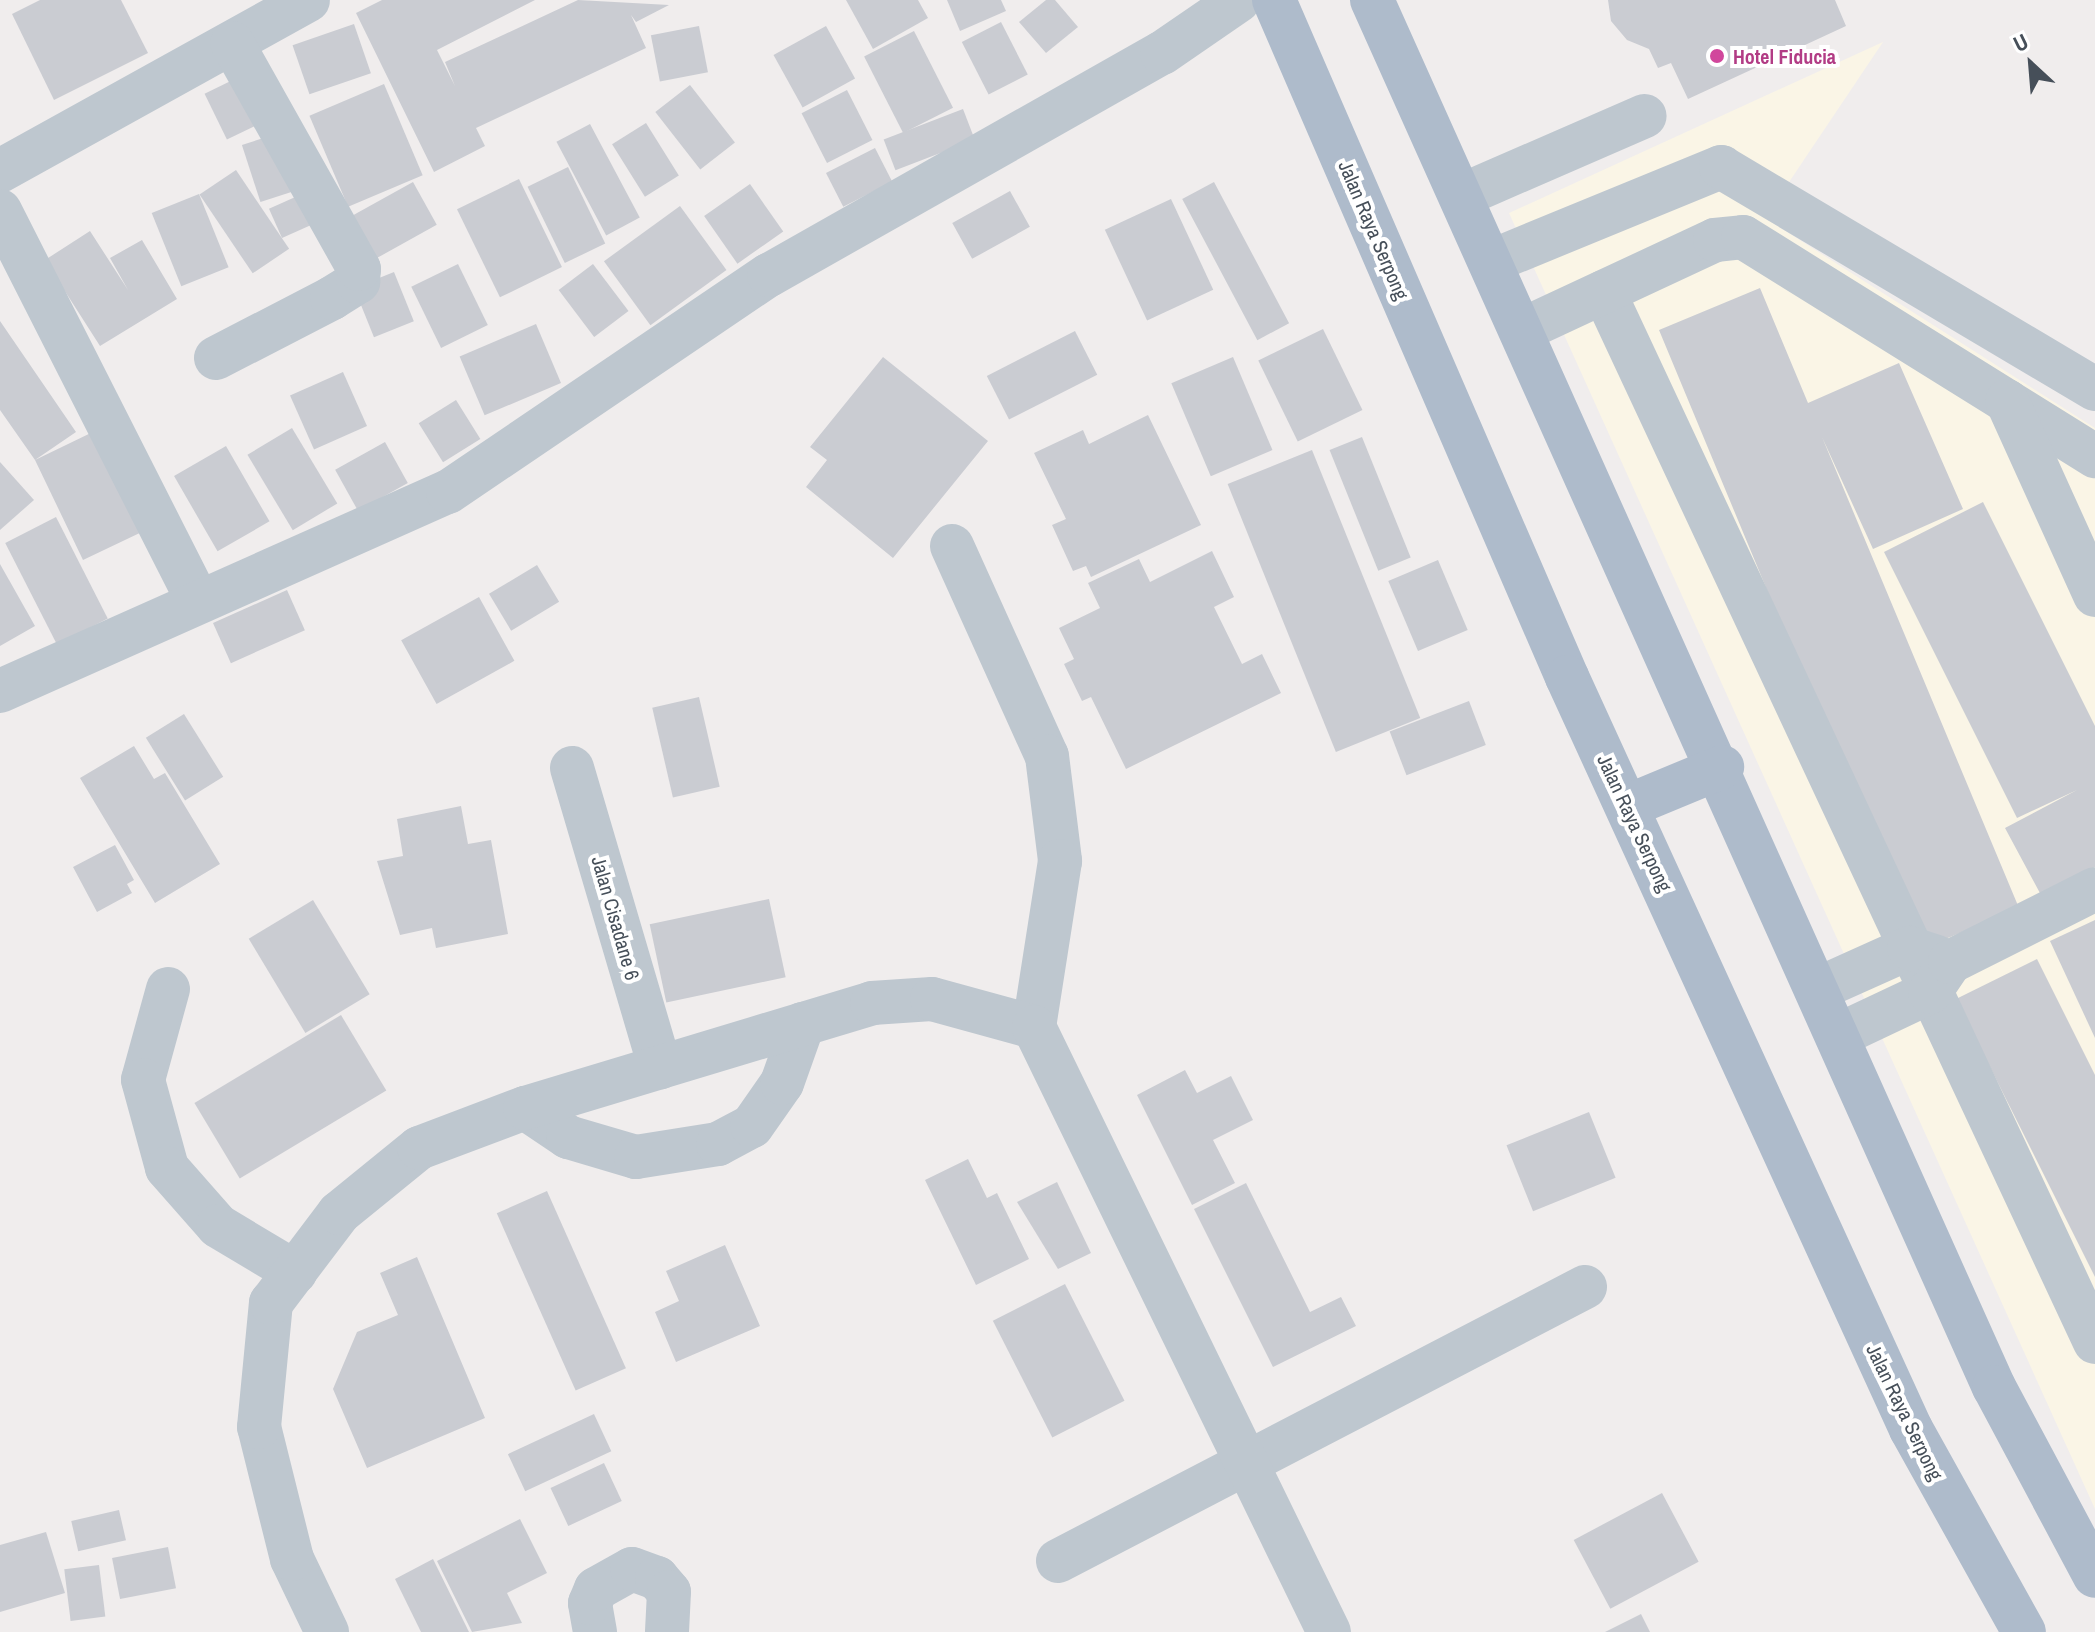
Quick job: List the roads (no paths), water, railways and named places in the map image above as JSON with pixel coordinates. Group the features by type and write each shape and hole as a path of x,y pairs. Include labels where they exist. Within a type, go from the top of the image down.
{"main road":[{"name":"Jalan Raya Serpong","path":"1274,0 1628,806 1911,1429 2024,1632"},
{"path":"1372,0 1722,767 1994,1387 2095,1576"},
{"path":"1628,806 1722,767"}],"street":[{"path":"0,171 308,0"},
{"path":"0,691 448,492 769,275 1162,53 1239,0"},
{"path":"216,358 358,282 359,269 232,43"},
{"path":"1463,195 1645,116"},
{"path":"1492,261 1721,167 2095,389"},
{"path":"0,211 198,602"},
{"path":"1522,330 1715,240 1743,237 2095,456"},
{"path":"1604,292 1909,948 1940,977 2095,1342"},
{"path":"2007,401 2095,595"},
{"path":"952,546 1047,756 1060,861 1034,1027 1329,1632"},
{"name":"Jalan Cisadane 6","path":"572,768 660,1067"},
{"path":"1839,1035 2095,889"},
{"path":"1820,988 1909,948"},
{"path":"168,989 143,1080 167,1168 218,1226 295,1272"},
{"path":"327,1632 292,1559 259,1427 271,1303 378,1174 419,1148 525,1108 872,1003 932,999 1034,1027"},
{"path":"525,1108 568,1137 636,1157 718,1144 752,1126 782,1083 803,1024"},
{"path":"1058,1561 1585,1287"},
{"path":"595,1632 590,1612 596,1589 632,1569 657,1578 669,1592 667,1632"}],"place":[{"name":"Hotel Fiducia","path":"1717,56"}]}
